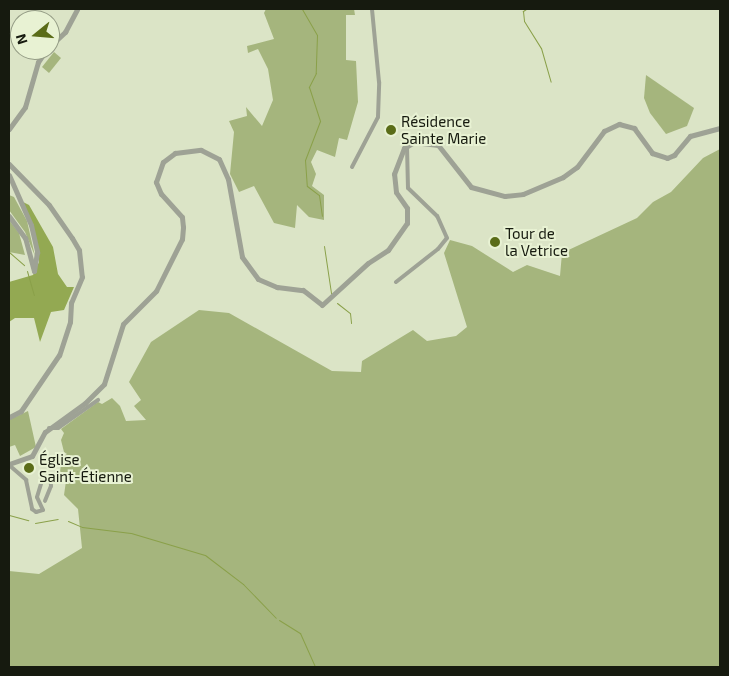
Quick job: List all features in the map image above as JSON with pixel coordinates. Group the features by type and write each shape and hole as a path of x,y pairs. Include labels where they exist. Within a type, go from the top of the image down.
{"street":[{"path":"60,37 65,32 76,9"},
{"path":"352,167 378,117 379,82 372,9"},
{"path":"9,129 25,107 39,60"},
{"path":"45,500 51,486 50,476 43,477 37,497 43,510 40,513 32,509 27,482 9,465 35,454 44,432 85,403 104,384 123,324 156,291 182,238 182,217 161,194 156,182 157,175 168,156 201,150 219,158 230,189 238,246 248,269 267,284 303,290 322,305 368,263 388,250 407,223 407,208 393,184 397,164 407,146 421,141 438,145 471,187 497,196 514,196 538,189 569,173 611,127 625,124 634,128 652,153 667,158 674,155 690,136 720,128"},
{"path":"396,282 438,249 447,238 437,216 408,188 407,146"},
{"path":"9,164 49,205 72,238 79,250 82,277 71,303 70,322 62,350 21,411 9,417"},
{"path":"9,175 31,225 37,252 34,271 21,229 9,216"},
{"path":"49,428 58,428 98,400"}],"green space":[{"path":"266,9 354,9 355,15 346,15 346,60 356,61 358,102 347,140 339,138 335,157 317,150 311,162 316,174 312,186 324,195 324,220 309,217 297,205 295,228 274,223 254,186 239,192 230,174 234,132 229,121 247,116 246,107 262,126 273,100 268,69 258,49 248,53 247,46 274,39 264,13"},
{"path":"48,60 59,60 49,73 42,67"},
{"path":"646,75 694,108 687,126 666,134 650,113 644,98"},
{"path":"720,149 720,667 9,667 9,571 39,574 82,548 78,509 64,495 67,474 60,472 62,457 67,454 64,452 61,440 64,433 61,429 98,402 102,404 112,398 120,406 126,421 146,420 134,406 141,400 129,382 151,342 199,310 229,313 332,371 361,372 362,361 413,330 427,341 456,336 467,327 444,253 450,240 472,246 513,272 527,265 560,276 562,253 637,218 653,202 671,192 703,158"},
{"path":"9,195 14,197 27,221 35,256 25,232 9,210"},
{"path":"21,201 29,205 53,247 58,274 67,287 74,287 64,310 51,312 40,342 34,318 15,318 9,322 9,282 33,275 39,262 31,220"},
{"path":"9,220 19,233 25,255 9,252"},
{"path":"28,411 36,447 20,456 15,445 9,447 9,420"}],"waterway":[{"path":"302,9 317,35 316,73 309,87 320,121 305,160 307,186 319,195 322,216"},
{"path":"526,9 523,11 524,21 541,48 551,82"},
{"path":"324,246 331,293"},
{"path":"9,252 24,265"},
{"path":"27,271 34,295"},
{"path":"337,303 350,313 351,323"},
{"path":"9,515 28,520"},
{"path":"35,523 58,519"},
{"path":"68,521 82,527 131,533 205,555 243,584 276,618"},
{"path":"279,620 300,633 315,667"}],"place":[{"name":"Résidence Sainte Marie","path":"391,130"},
{"name":"Tour de la Vetrice","path":"495,242"},
{"name":"Église Saint-Étienne","path":"29,468"}]}
